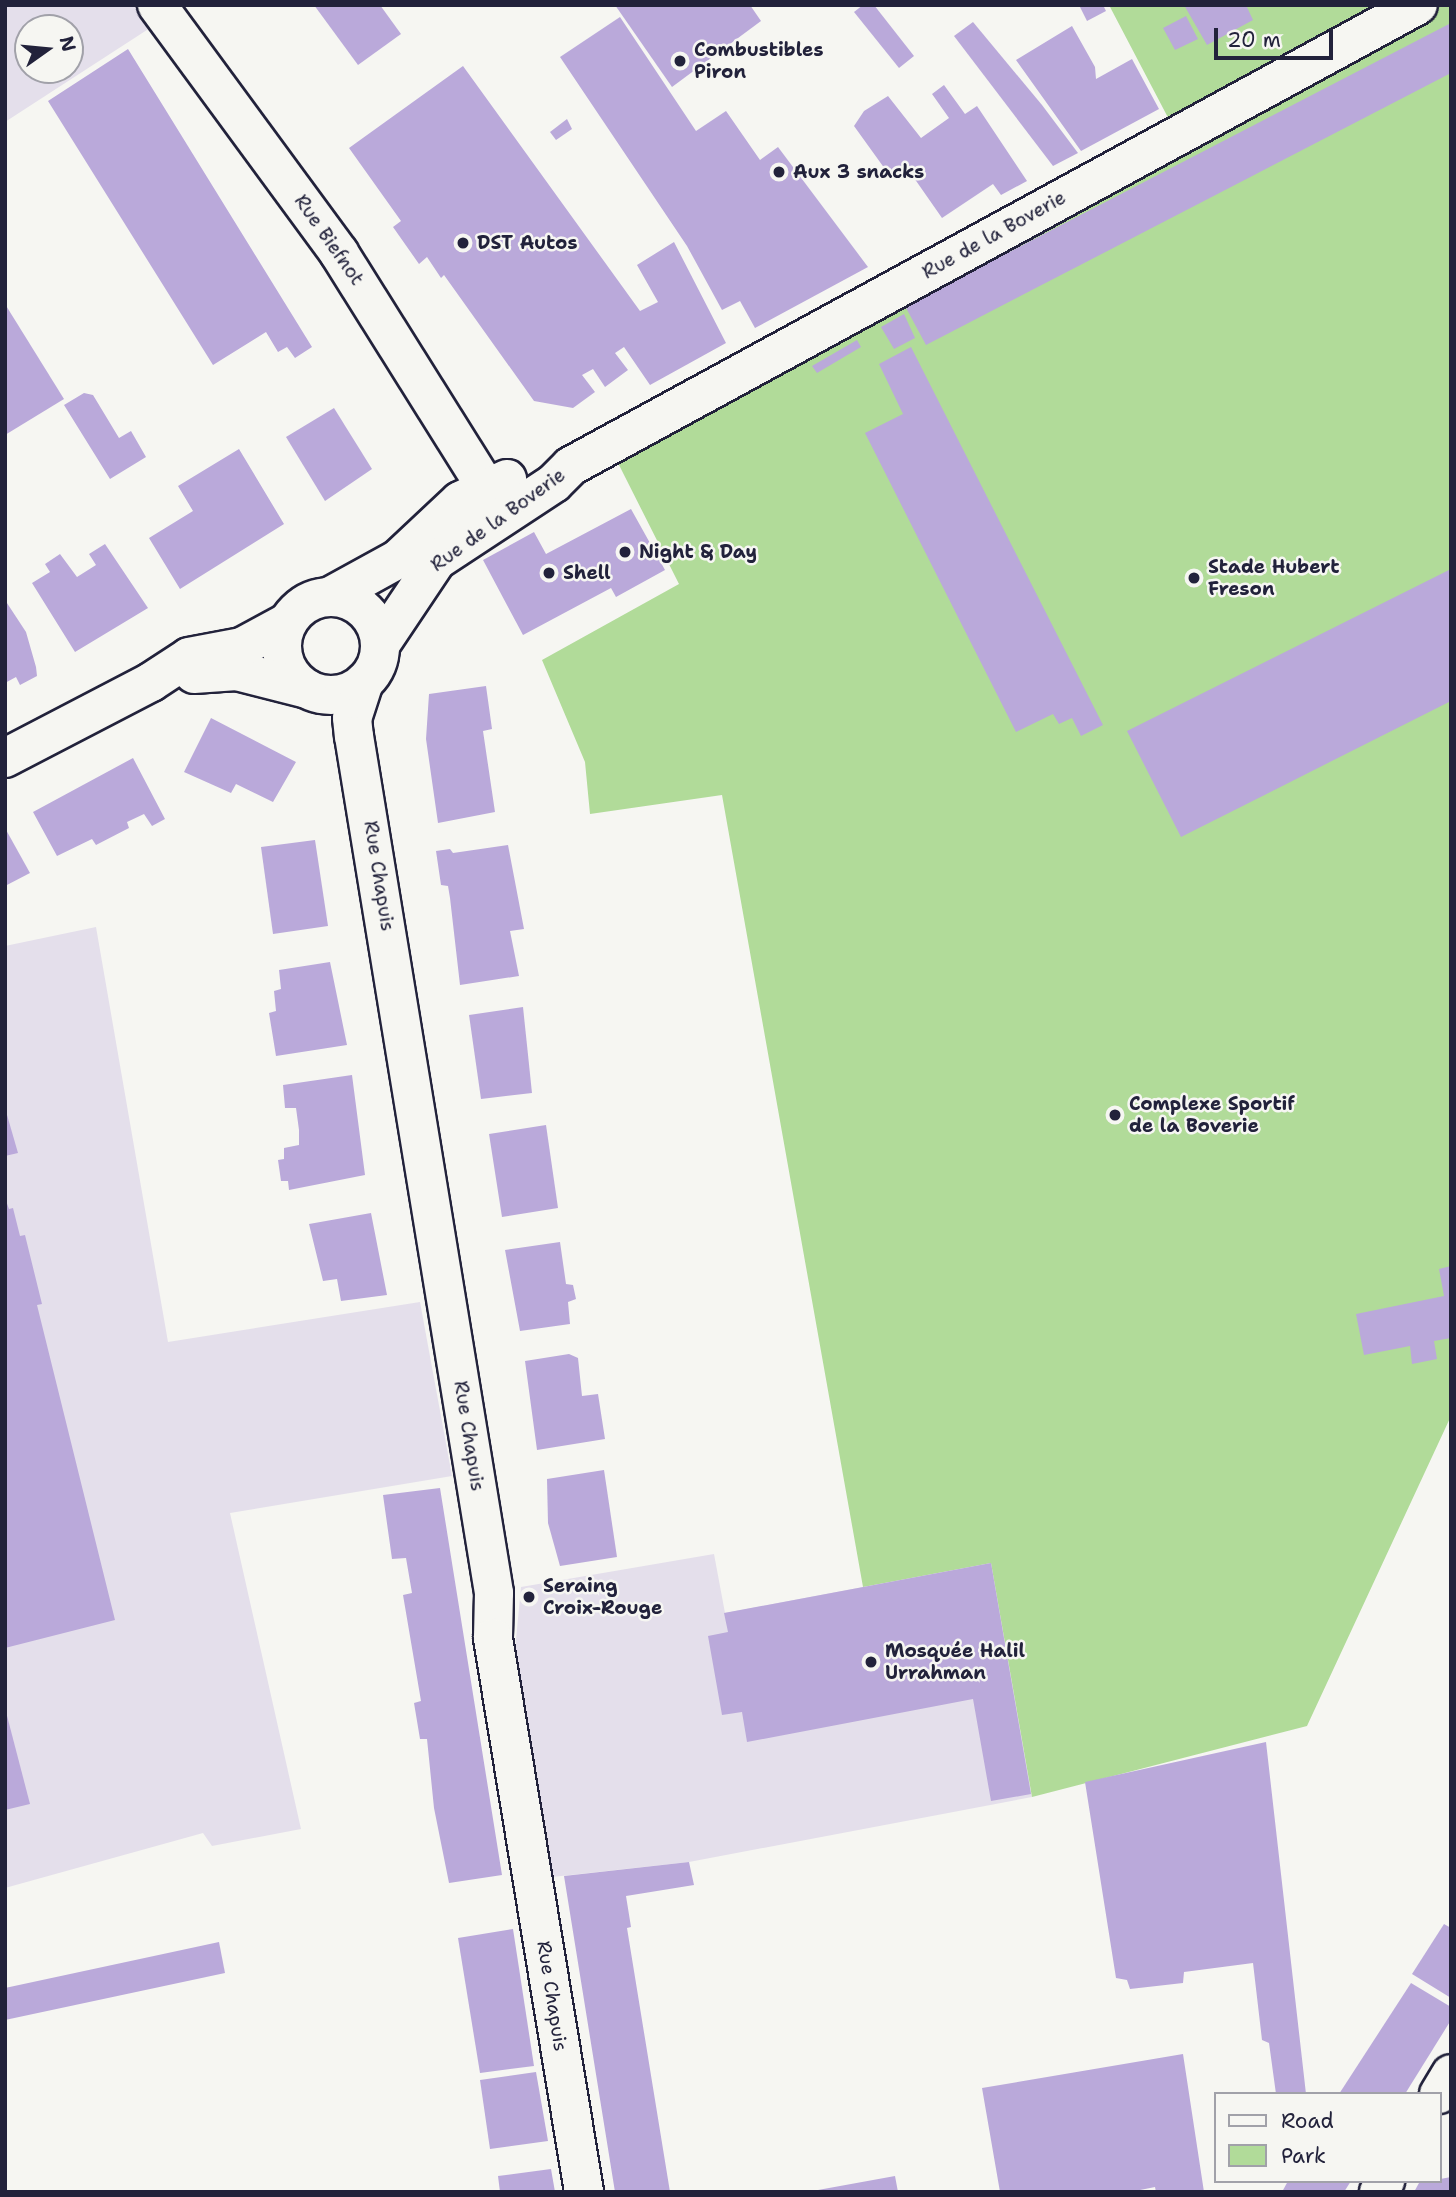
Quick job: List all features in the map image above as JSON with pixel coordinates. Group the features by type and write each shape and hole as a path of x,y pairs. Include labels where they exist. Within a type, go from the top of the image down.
{"street":[{"name":"Rue Biefnot","path":"157,5 339,253 485,486"},
{"name":"Rue de la Boverie","path":"331,596 398,559 441,517 485,486 571,466 1418,5"},
{"name":"Rue de la Boverie","path":"380,645 437,560 554,483 571,466"},
{"path":"437,560 444,539 475,512 485,486"},
{"path":"151,682 237,671 307,689 337,695 364,682 379,659 380,645 368,613 351,600 331,596 298,608 288,622 282,652 286,666 307,689"},
{"path":"5,758 151,682 189,657 242,647 288,622"},
{"name":"Rue Chapuis","path":"364,682 352,718 354,736 492,1579 493,1638 584,2192"},
{"path":"1440,2092 1451,2074"}],"shaded area":[{"path":"5,5 134,5 150,28 84,71 84,14 14,14 14,84 64,84 5,122"},
{"path":"96,927 168,1342 420,1302 452,1476 230,1513 301,1829 212,1846 203,1833 5,1888 5,946"},
{"path":"714,1554 725,1613 991,1563 1032,1797 689,1862 552,1877 515,1650 521,1587"}],"green space":[{"name":"Complexe Sportif de la Boverie","path":"1109,5 1451,5 1451,1416 1307,1726 1032,1797 991,1563 863,1587 722,795 590,814 585,762 542,660 679,584 617,461 1185,150"}],"building":[{"path":"314,5 380,5 401,34 358,65"},
{"name":"Combustibles Piron","path":"615,5 750,5 761,21 672,87"},
{"path":"863,5 874,5 914,56 899,68 854,12"},
{"path":"1079,5 1103,5 1106,11 1087,21"},
{"path":"1184,5 1246,5 1253,20 1207,45"},
{"path":"1186,16 1198,39 1175,50 1163,28"},
{"path":"620,17 696,131 726,111 760,160 778,147 868,267 755,328 740,301 722,310 687,246 560,57"},
{"path":"973,22 1078,153 1053,166 954,36"},
{"path":"1451,23 1451,73 926,345 905,306"},
{"path":"1072,26 1095,67 1096,79 1132,59 1159,109 1081,151 1016,60"},
{"path":"128,49 312,347 295,358 287,347 278,352 266,332 213,365 48,101 74,84 84,84 84,78"},
{"name":"DST Autos","path":"463,66 640,311 658,302 637,265 674,242 726,343 650,385 624,347 615,353 628,370 605,387 593,369 582,375 595,392 573,408 534,401 444,275 441,278 427,257 419,264 393,227 401,221 349,148"},
{"path":"944,85 965,114 977,106 1027,181 1001,195 993,184 942,218 905,165 890,176 854,126 864,111 888,96 921,138 949,118 932,94"},
{"path":"567,119 572,129 556,140 550,132"},
{"path":"5,304 64,399 5,435"},
{"path":"904,314 915,338 894,349 881,327"},
{"path":"857,340 861,347 817,373 812,366"},
{"path":"911,347 1103,725 1081,736 1072,718 1059,724 1053,714 1016,732 865,433 903,414 879,364"},
{"path":"84,393 93,395 119,438 131,431 146,457 110,479 64,405"},
{"path":"334,408 372,469 325,501 286,437"},
{"path":"239,449 284,524 180,589 149,538 193,511 178,486"},
{"name":"Shell","path":"631,509 665,570 616,597 611,588 523,635 483,560 534,532 546,554"},
{"path":"105,544 148,608 75,652 32,583 50,572 45,564 60,554 77,577 96,565 89,554"},
{"path":"1451,569 1451,701 1181,837 1127,731"},
{"path":"5,600 26,632 36,667 37,676 20,685 16,677 5,683"},
{"path":"486,686 492,729 483,731 495,812 438,823 426,739 429,694"},
{"path":"211,718 296,762 273,802 236,784 231,793 184,772"},
{"path":"133,758 165,819 152,826 144,814 127,822 129,828 96,845 92,839 57,856 33,812"},
{"path":"5,828 30,873 5,886"},
{"path":"315,840 328,926 273,934 261,847"},
{"path":"508,845 524,929 510,931 519,976 460,985 448,886 441,885 436,851 450,849 453,853"},
{"path":"330,962 347,1045 276,1056 269,1013 276,1011 274,991 281,989 279,970"},
{"path":"523,1007 532,1093 481,1099 469,1015"},
{"path":"352,1075 365,1175 289,1190 288,1181 281,1181 278,1160 284,1159 284,1148 299,1145 299,1130 296,1108 285,1108 283,1085"},
{"path":"5,1108 18,1153 5,1156"},
{"path":"546,1125 558,1208 502,1217 489,1134"},
{"path":"5,1198 9,1209 13,1208 20,1236 25,1235 42,1304 37,1305 115,1620 5,1648"},
{"path":"371,1213 387,1295 341,1301 337,1279 323,1281 309,1224"},
{"path":"560,1242 566,1284 573,1285 576,1299 568,1302 570,1324 520,1331 505,1250"},
{"path":"1451,1266 1451,1338 1434,1341 1437,1359 1412,1364 1410,1346 1364,1355 1356,1314 1444,1296 1439,1269"},
{"path":"569,1354 578,1358 582,1396 598,1394 605,1439 537,1450 525,1361"},
{"path":"604,1470 617,1557 560,1566 548,1523 547,1479"},
{"path":"440,1488 502,1875 449,1883 434,1808 427,1739 420,1739 414,1703 421,1701 403,1595 412,1593 406,1558 392,1559 383,1495"},
{"name":"Mosquée Halil Urrahman","path":"991,1563 1031,1794 991,1801 973,1699 747,1742 742,1712 722,1715 708,1636 728,1632 724,1613"},
{"path":"5,1708 30,1804 5,1810"},
{"path":"1266,1742 1306,2092 1276,2092 1269,2043 1262,2040 1253,1963 1184,1972 1183,1983 1130,1989 1127,1980 1116,1978 1085,1782"},
{"path":"689,1862 694,1885 626,1896 631,1927 627,1928 670,2192 615,2192 564,1876"},
{"path":"1444,1924 1451,1928 1451,1998 1412,1974"},
{"path":"513,1929 534,2066 480,2073 458,1938"},
{"path":"219,1942 225,1973 5,2020 5,1988"},
{"path":"1411,1983 1451,2007 1451,2020 1406,2092 1340,2092"},
{"path":"1183,2054 1204,2192 1156,2192 1155,2187 1130,2192 1000,2192 982,2088"},
{"path":"536,2072 548,2141 490,2149 480,2080"},
{"path":"551,2169 555,2192 500,2192 498,2176"},
{"path":"895,2176 898,2192 818,2192 818,2190"},
{"path":"1451,2177 1451,2192 1414,2192 1419,2183 1442,2183 1442,2179"},
{"path":"1287,2183 1350,2183 1344,2192 1282,2192"}],"place":[{"name":"Combustibles Piron","path":"680,61"},
{"name":"Aux 3 snacks","path":"779,172"},
{"name":"DST Autos","path":"463,243"},
{"name":"Night & Day","path":"625,552"},
{"name":"Shell","path":"549,573"},
{"name":"Stade Hubert Freson","path":"1194,578"},
{"name":"Complexe Sportif de la Boverie","path":"1115,1115"},
{"name":"Seraing Croix-Rouge","path":"529,1597"},
{"name":"Mosquée Halil Urrahman","path":"871,1662"}]}
